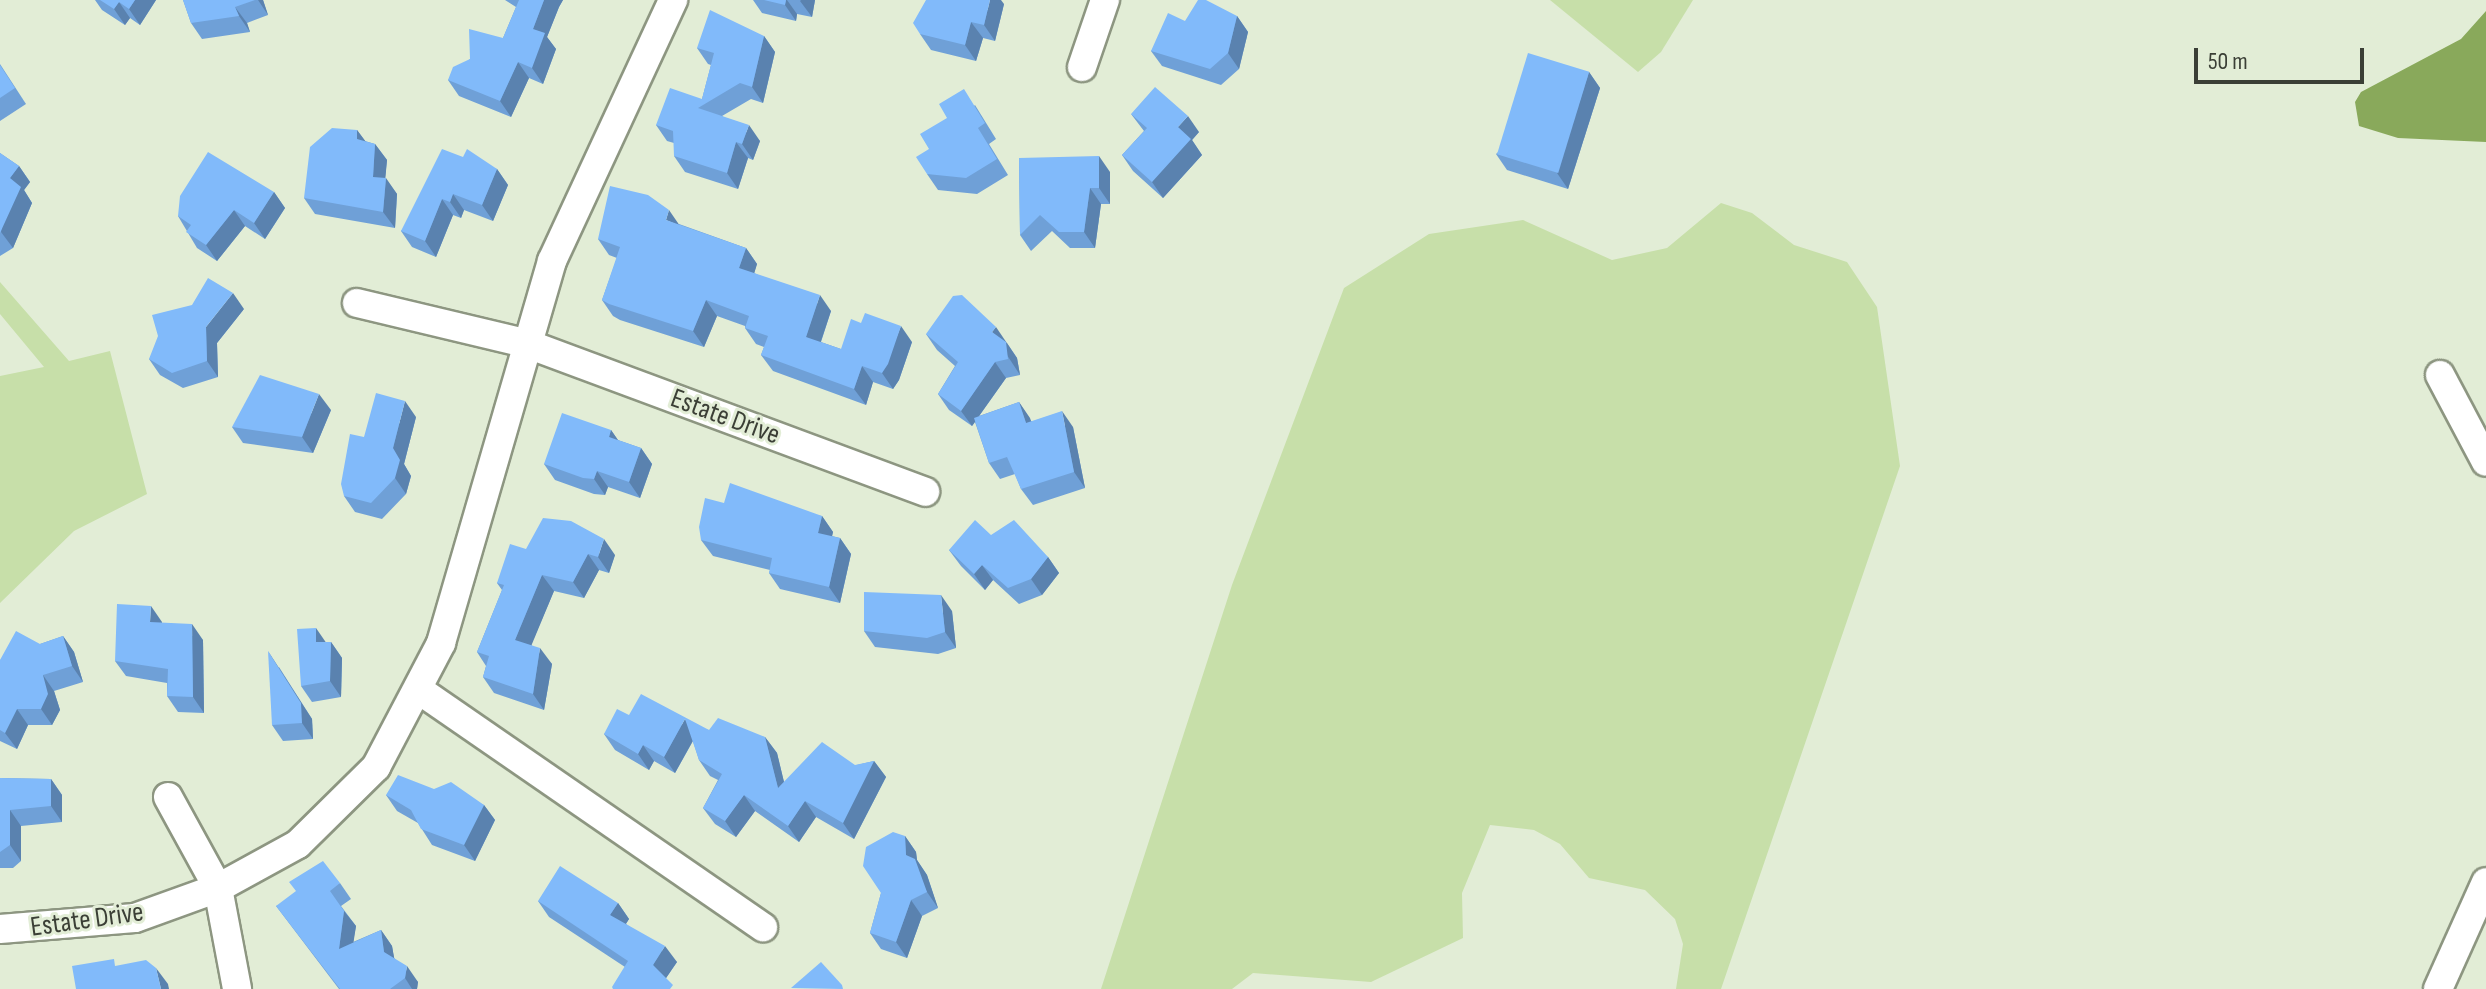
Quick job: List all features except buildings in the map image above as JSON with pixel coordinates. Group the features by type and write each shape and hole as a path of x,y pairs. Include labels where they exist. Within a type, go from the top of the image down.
{"street":[{"name":"Estate Drive","path":"0,929 135,918 218,888 298,844 376,767 441,643 525,343 552,261 673,0"},
{"path":"1082,67 1105,0"},
{"name":"Estate Drive","path":"357,303 525,343 925,492"},
{"path":"2440,375 2486,462"},
{"path":"419,690 763,927"},
{"path":"168,797 218,888 237,989"},
{"path":"2438,989 2486,882"}],"shaded area":[{"path":"1550,0 1693,0 1661,52 1638,72"},
{"path":"2486,11 2486,142 2398,138 2359,126 2355,102 2361,92 2461,39"},
{"path":"1721,203 1752,213 1794,245 1847,262 1877,307 1900,466 1721,989 1676,989 1683,944 1675,919 1645,890 1589,878 1560,844 1534,830 1490,825 1462,893 1463,938 1371,982 1253,973 1232,989 1101,989 1232,585 1344,288 1429,234 1523,220 1612,260 1667,248"},
{"path":"0,282 69,361 110,351 147,494 74,531 0,603 0,376 44,367 0,314"}]}
